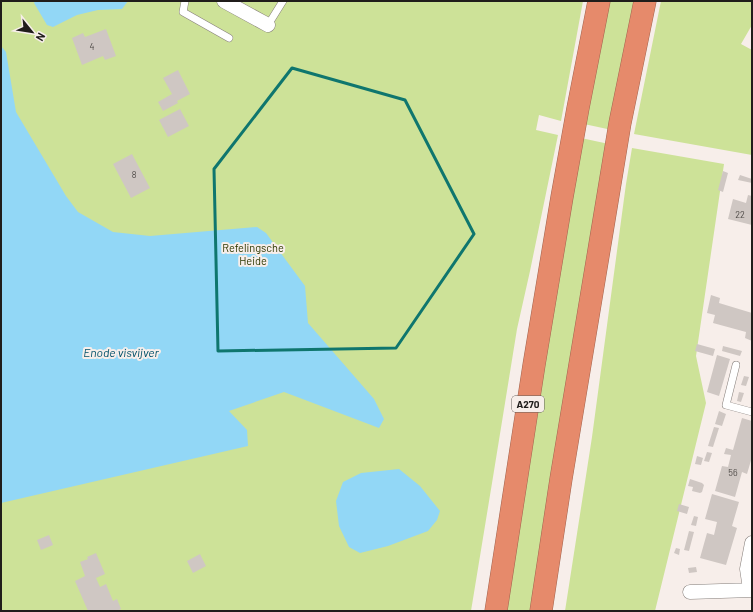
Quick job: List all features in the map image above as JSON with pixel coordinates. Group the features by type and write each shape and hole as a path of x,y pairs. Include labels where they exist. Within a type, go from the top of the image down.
{"highway":[{"name":"A270","path":"496,611 535,357 562,197 599,1"},
{"path":"541,611 562,472 620,123 645,1"}],"street":[{"path":"224,1 268,25"},
{"path":"690,592 751,590 747,569 752,543"}],"lane":[{"path":"185,1 183,12 229,38"},
{"path":"268,25 283,1"},
{"path":"736,365 726,405 752,412"}],"highlighted area":[{"path":"292,68 405,100 474,234 396,348 218,351 214,169"}],"green space":[{"name":"Refelingsche Heide","path":"1,1 583,1 561,121 539,115 536,130 558,135 517,329 471,611 1,611"},
{"path":"607,1 637,1 612,130 584,124"},
{"path":"661,1 752,1 752,25 741,44 752,50 752,155 634,134"},
{"path":"581,138 609,144 533,611 504,611"},
{"path":"632,148 724,164 696,356 706,403 655,611 565,611 592,437"}],"water":[{"path":"35,1 128,1 122,9 98,10 77,15 53,27 47,25 34,3"},
{"name":"Enode visvijver","path":"1,46 6,52 16,112 66,196 78,212 113,232 150,236 257,227 266,233 305,286 308,323 374,399 384,419 379,428 284,392 229,411 247,430 248,446 1,503"},
{"path":"399,469 420,486 440,511 437,520 428,531 388,546 360,553 349,547 339,526 336,501 343,482 361,473"}],"building":[{"path":"106,29 116,56 105,60 103,56 82,65 72,38 83,33 85,37"},
{"path":"178,70 190,94 177,101 178,103 163,111 158,102 172,94 163,78"},
{"path":"180,109 189,126 168,137 159,120"},
{"path":"132,154 150,188 131,198 113,164"},
{"path":"723,171 728,173 723,192 718,190"},
{"path":"740,175 752,179 752,183 738,180"},
{"path":"748,195 752,196 752,225 728,219 733,199 746,203"},
{"path":"711,295 720,298 719,303 752,313 752,341 745,338 746,332 713,323 715,315 707,313"},
{"path":"697,344 715,349 713,356 695,351"},
{"path":"723,346 742,351 740,356 722,351"},
{"path":"717,355 730,359 719,396 707,392"},
{"path":"744,376 749,377 746,386 741,385"},
{"path":"739,392 744,393 741,402 737,401"},
{"path":"719,411 726,414 722,426 715,424"},
{"path":"742,418 752,421 752,457 747,474 742,472 735,497 715,491 722,466 728,467 731,455 724,454 726,448 733,450"},
{"path":"714,427 719,428 713,447 708,446"},
{"path":"707,452 712,453 709,462 704,461"},
{"path":"697,456 703,458 701,465 695,464"},
{"path":"690,479 704,485 702,492 692,491 693,487 688,486"},
{"path":"712,494 739,502 732,526 737,528 726,565 700,558 707,533 714,535 717,522 705,519"},
{"path":"679,504 689,507 687,514 677,511"},
{"path":"694,516 698,517 696,526 691,525"},
{"path":"689,531 694,532 689,551 684,550"},
{"path":"49,535 53,545 41,550 37,540"},
{"path":"676,548 680,549 679,555 674,553"},
{"path":"96,553 105,574 96,578 100,587 106,584 113,601 117,599 121,609 117,611 88,611 75,581 85,576 80,562 88,559 87,557"},
{"path":"200,554 206,566 193,573 187,561"},
{"path":"696,567 697,572 689,573 688,568"}]}
